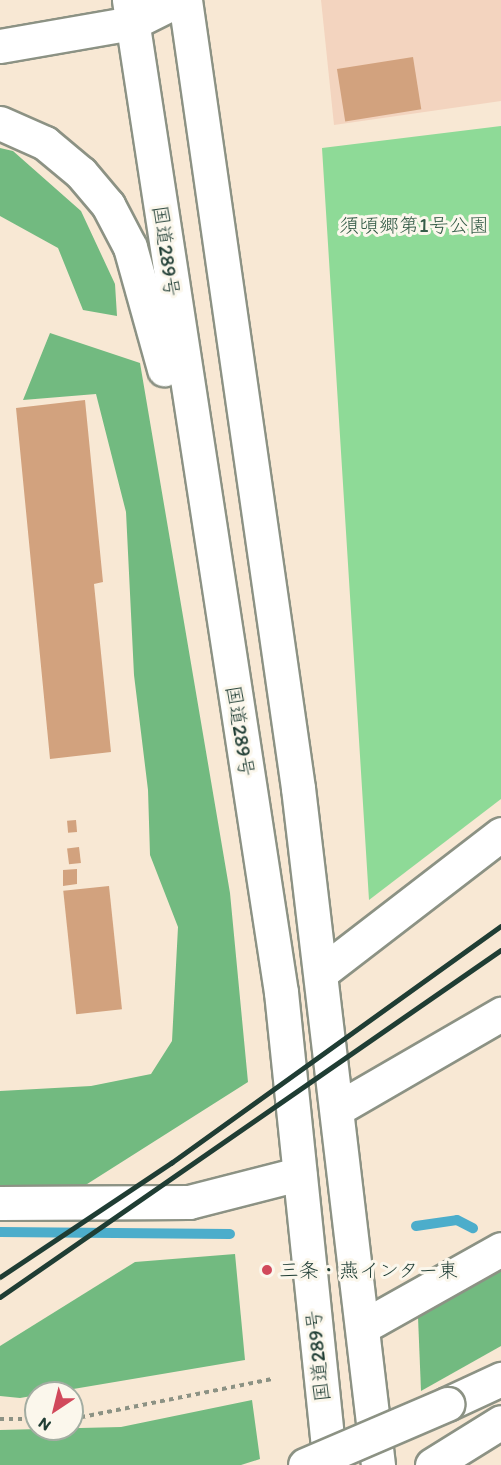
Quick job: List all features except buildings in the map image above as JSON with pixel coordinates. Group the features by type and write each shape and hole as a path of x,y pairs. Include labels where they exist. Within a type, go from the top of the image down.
{"main road":[{"path":"0,46 178,0"},
{"path":"185,0 232,316 321,972 364,1326 378,1465"},
{"name":"国道289号","path":"131,11 214,572 281,992 330,1465"},
{"path":"0,123 45,143 81,173 108,206 130,247 158,340 214,572"},
{"path":"321,972 501,834"},
{"path":"337,1109 501,1014"},
{"path":"0,1203 189,1202 299,1174"},
{"path":"364,1326 501,1249"},
{"path":"306,1465 501,1379"},
{"path":"438,1461 501,1422"}],"path":[{"path":"84,1417 272,1379"},
{"path":"0,1419 24,1419"}],"shaded area":[{"path":"321,0 501,0 501,101 334,125"}],"green space":[{"name":"須頃郷第1号公園","path":"501,126 501,799 369,900 322,148"},
{"path":"0,148 13,151 81,211 115,284 117,316 83,310 58,248 0,216"},
{"path":"50,333 140,363 230,893 248,1082 84,1186 0,1186 0,1091 91,1086 151,1074 172,1041 178,927 150,855 148,790 134,675 126,512 96,394 23,400"},
{"path":"235,1254 245,1360 84,1387 84,1381 24,1381 24,1397 0,1396 0,1346 135,1262"},
{"path":"501,1265 501,1346 421,1391 418,1317 428,1296"},
{"path":"252,1400 260,1459 241,1465 0,1465 0,1430 24,1429 24,1441 84,1441 84,1428 121,1427"}],"waterway":[{"path":"416,1226 457,1220 473,1228"},
{"path":"0,1232 230,1234"}],"railway":[{"path":"0,1277 171,1163 501,926"},
{"path":"0,1297 501,950"}],"place":[{"name":"三条・燕インター東","path":"267,1270"}]}
